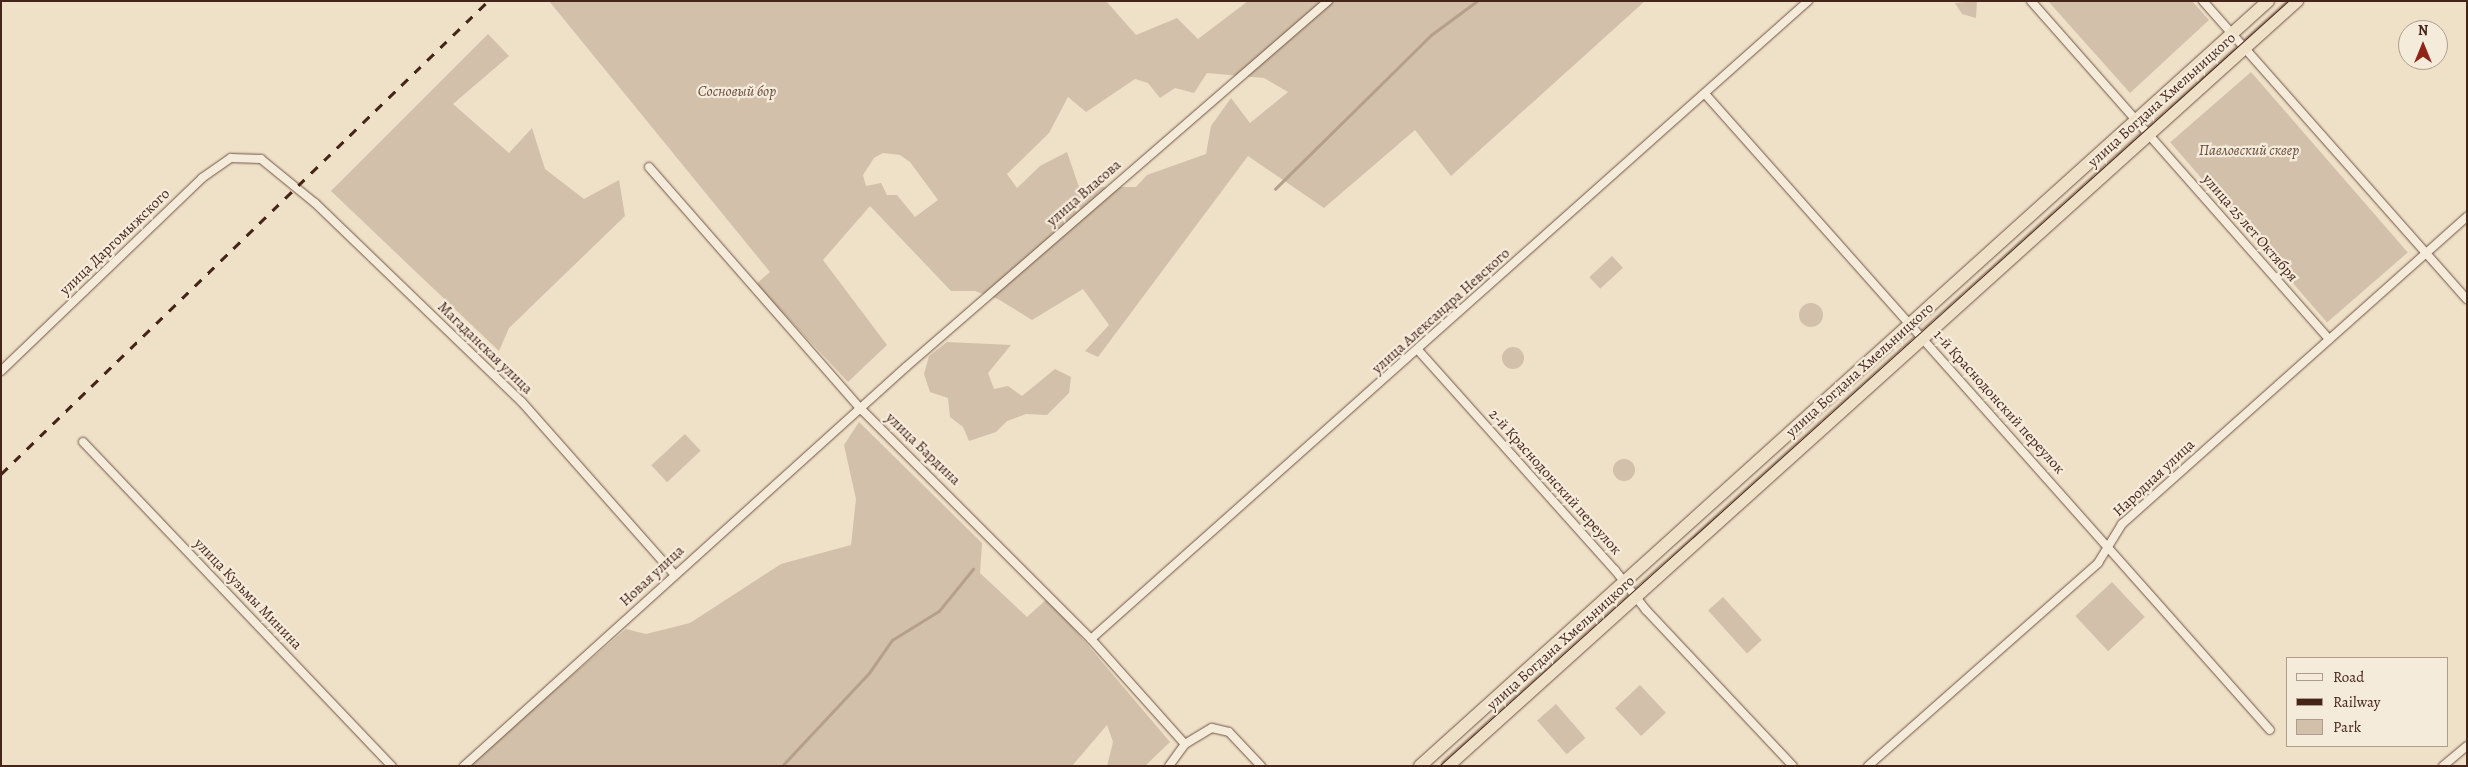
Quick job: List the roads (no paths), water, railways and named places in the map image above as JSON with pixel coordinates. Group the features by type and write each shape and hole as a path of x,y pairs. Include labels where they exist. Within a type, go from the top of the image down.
{"highway":[{"name":"улица Богдана Хмельницкого","path":"1420,766 2268,1"},
{"name":"улица Богдана Хмельницкого","path":"1448,766 1922,336 2297,1"}],"street":[{"name":"улица Власова","path":"862,410 928,348 1328,1"},
{"name":"улица Александра Невского","path":"1091,639 1706,95 1808,1"},
{"name":"улица 25 лет Октября","path":"2031,1 2329,339"},
{"path":"2203,1 2467,299"},
{"name":"1-й Краснодонский переулок","path":"1706,95 2109,545 2270,730"},
{"name":"улица Даргомыжского","path":"1,371 202,178 232,158 261,159"},
{"name":"Магаданская улица","path":"261,159 315,203 521,401 674,574"},
{"name":"улица Бардина","path":"649,167 862,410 1091,639 1185,744"},
{"name":"Народная улица","path":"1868,766 2098,563 2122,524 2467,217"},
{"name":"2-й Краснодонский переулок","path":"1418,350 1625,581 1636,596 1793,766"},
{"name":"Новая улица","path":"464,766 674,574 862,410"},
{"name":"улица Кузьмы Минина","path":"83,442 392,766"},
{"path":"1168,766 1185,744 1212,728 1229,732 1261,766"},
{"path":"2443,766 2467,746"}],"waterway":[{"path":"1275,189 1431,35 1477,1"},
{"path":"782,766 869,673 892,640 939,611 973,569"}],"tram line":[{"path":"1439,766 2288,1"}],"railway":[{"path":"1,474 488,1"}],"park label":[{"name":"Сосновый бор","path":"737,92"},
{"name":"Павловский сквер","path":"2249,151"}]}
